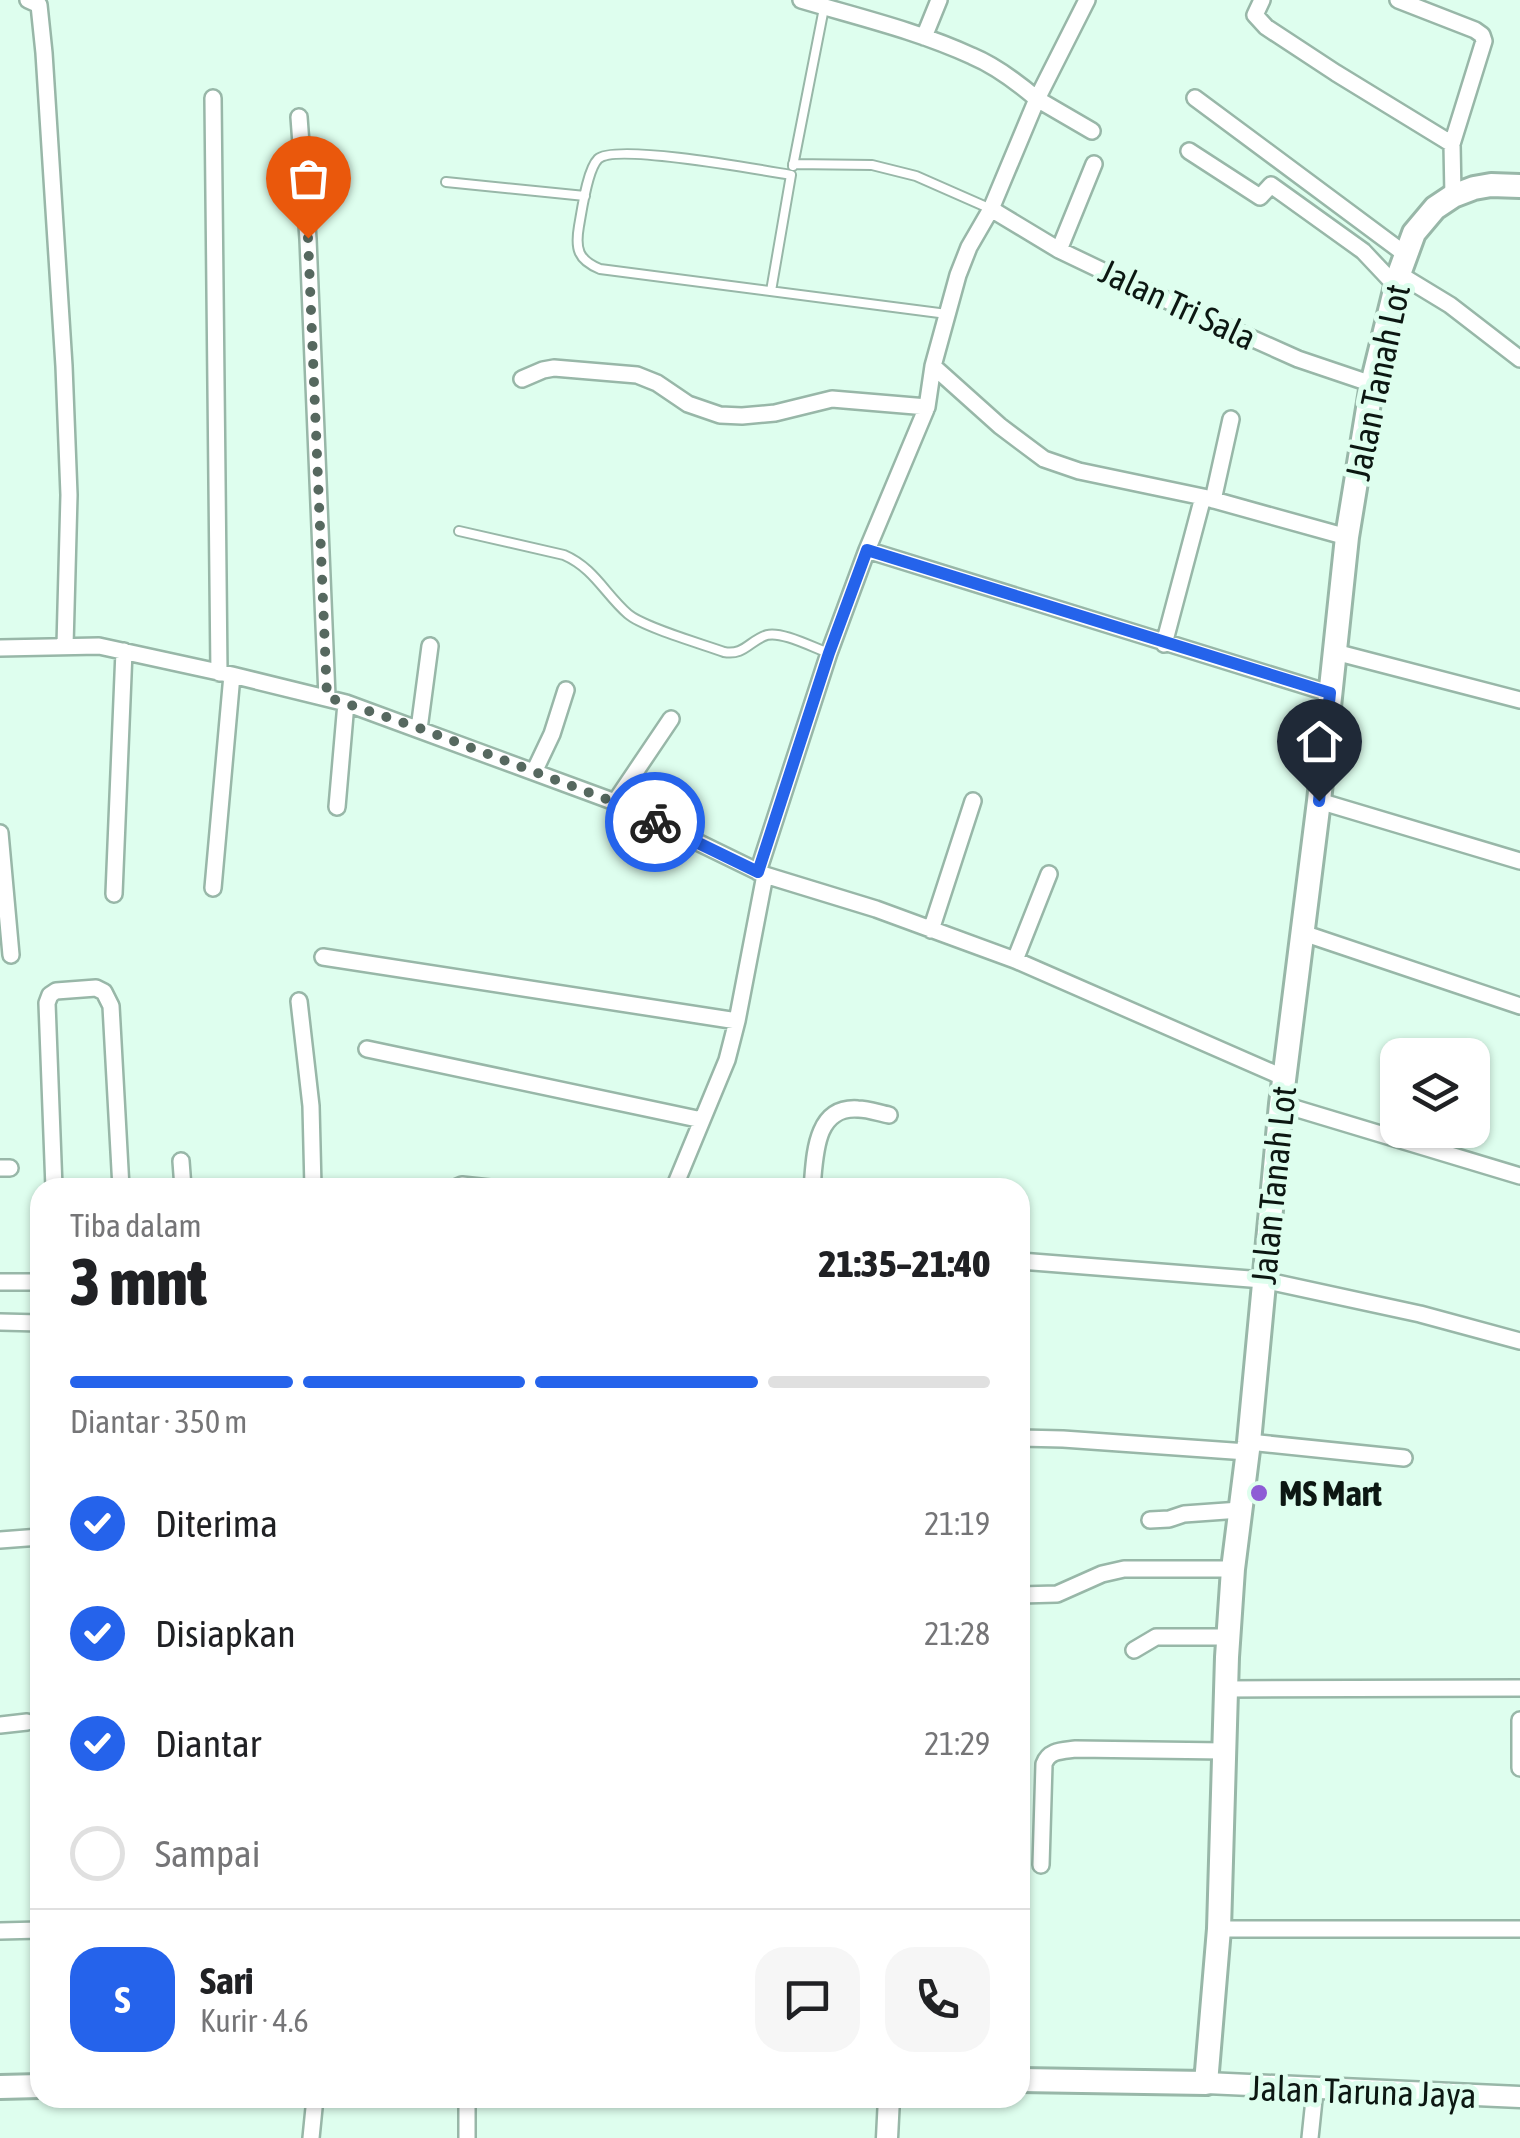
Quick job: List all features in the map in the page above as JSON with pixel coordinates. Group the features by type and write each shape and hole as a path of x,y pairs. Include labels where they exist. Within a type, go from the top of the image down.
{"main road":[{"name":"Jalan Tanah Lot","path":"1206,2083 1220,1930 1233,1568 1281,1104 1347,537 1372,384 1400,271 1414,232 1435,208 1453,196 1491,185 1520,186"},
{"path":"1030,2080 1206,2083"},
{"path":"0,2087 30,2086"}],"street":[{"path":"28,0 39,5 44,52 64,366 69,527 65,646"},
{"path":"801,0 824,7 846,7 985,62 1092,131"},
{"path":"924,38 939,0"},
{"path":"678,1178 726,1060 737,1021 762,873 829,653 927,407 947,314 969,246 991,210 1037,99 1087,0"},
{"path":"1262,0 1256,11 1259,22 1452,144"},
{"path":"1398,0 1475,30 1484,41 1452,144 1453,196"},
{"path":"212,888 226,674 213,98"},
{"path":"1195,98 1400,271"},
{"path":"300,118 327,697"},
{"path":"1189,151 1260,197 1271,185 1450,305 1520,360"},
{"path":"1059,250 1094,164"},
{"name":"Jalan Tri Sala","path":"991,210 1059,250 1298,359 1372,384"},
{"path":"934,366 1000,426 1044,458 1079,471 1208,498 1347,537"},
{"path":"522,379 554,368 637,374 688,404 720,415 774,413 832,399 927,407"},
{"path":"1164,644 1231,419"},
{"path":"867,550 1330,693"},
{"path":"0,648 98,646 124,650 346,703 614,802 762,873 876,909 1015,960 1284,1078"},
{"path":"419,728 430,646"},
{"path":"114,894 124,650"},
{"path":"1335,652 1520,700"},
{"path":"534,772 566,690"},
{"path":"337,807 346,703"},
{"path":"614,802 671,718"},
{"path":"1319,801 1520,861"},
{"path":"932,930 973,802"},
{"path":"0,834 11,955"},
{"path":"1015,960 1049,874"},
{"path":"1303,933 1520,1006"},
{"path":"323,957 737,1021"},
{"path":"54,1178 47,1004 56,991 96,988 104,992 111,1006 120,1178"},
{"path":"299,1001 312,1106 313,1178"},
{"path":"367,1049 702,1120"},
{"path":"1281,1104 1520,1176"},
{"path":"813,1178 822,1126 832,1116 858,1108 889,1115"},
{"path":"181,1160 182,1178"},
{"path":"1030,1262 1263,1280 1520,1340"},
{"path":"0,1282 30,1282"},
{"path":"0,1322 30,1323"},
{"path":"1030,1438 1404,1458"},
{"path":"1150,1520 1240,1510"},
{"path":"0,1540 30,1538"},
{"path":"1030,1595 1058,1594 1102,1574 1124,1569 1233,1568"},
{"path":"1134,1650 1156,1637 1228,1637"},
{"path":"1226,1688 1520,1688"},
{"path":"1520,1720 1520,1768"},
{"path":"0,1726 27,1722"},
{"path":"1041,1865 1047,1756 1076,1749 1224,1751"},
{"path":"1220,1930 1520,1928"},
{"path":"0,1930 30,1930"},
{"name":"Jalan Taruna Jaya","path":"1206,2083 1520,2097"},
{"path":"1310,2138 1315,2090"},
{"path":"311,2138 314,2108"},
{"path":"468,2108 468,2138"},
{"path":"887,2138 888,2108"}],"lane":[{"path":"771,290 824,7"},
{"path":"790,175 644,154 600,156 585,196 580,256 600,269 947,314"},
{"path":"793,164 872,165 916,176 991,210"},
{"path":"446,182 585,196"},
{"path":"459,531 576,560 602,582 632,618 724,652 733,654 768,635 780,635 829,653"}],"way so far":[{"path":"308,238 327,697 614,802 655,822"}],"place":[{"name":"MS Mart","path":"1259,1493"}],"route":[{"path":"655,822 758,872 867,550 1330,693 1319,801"}]}
